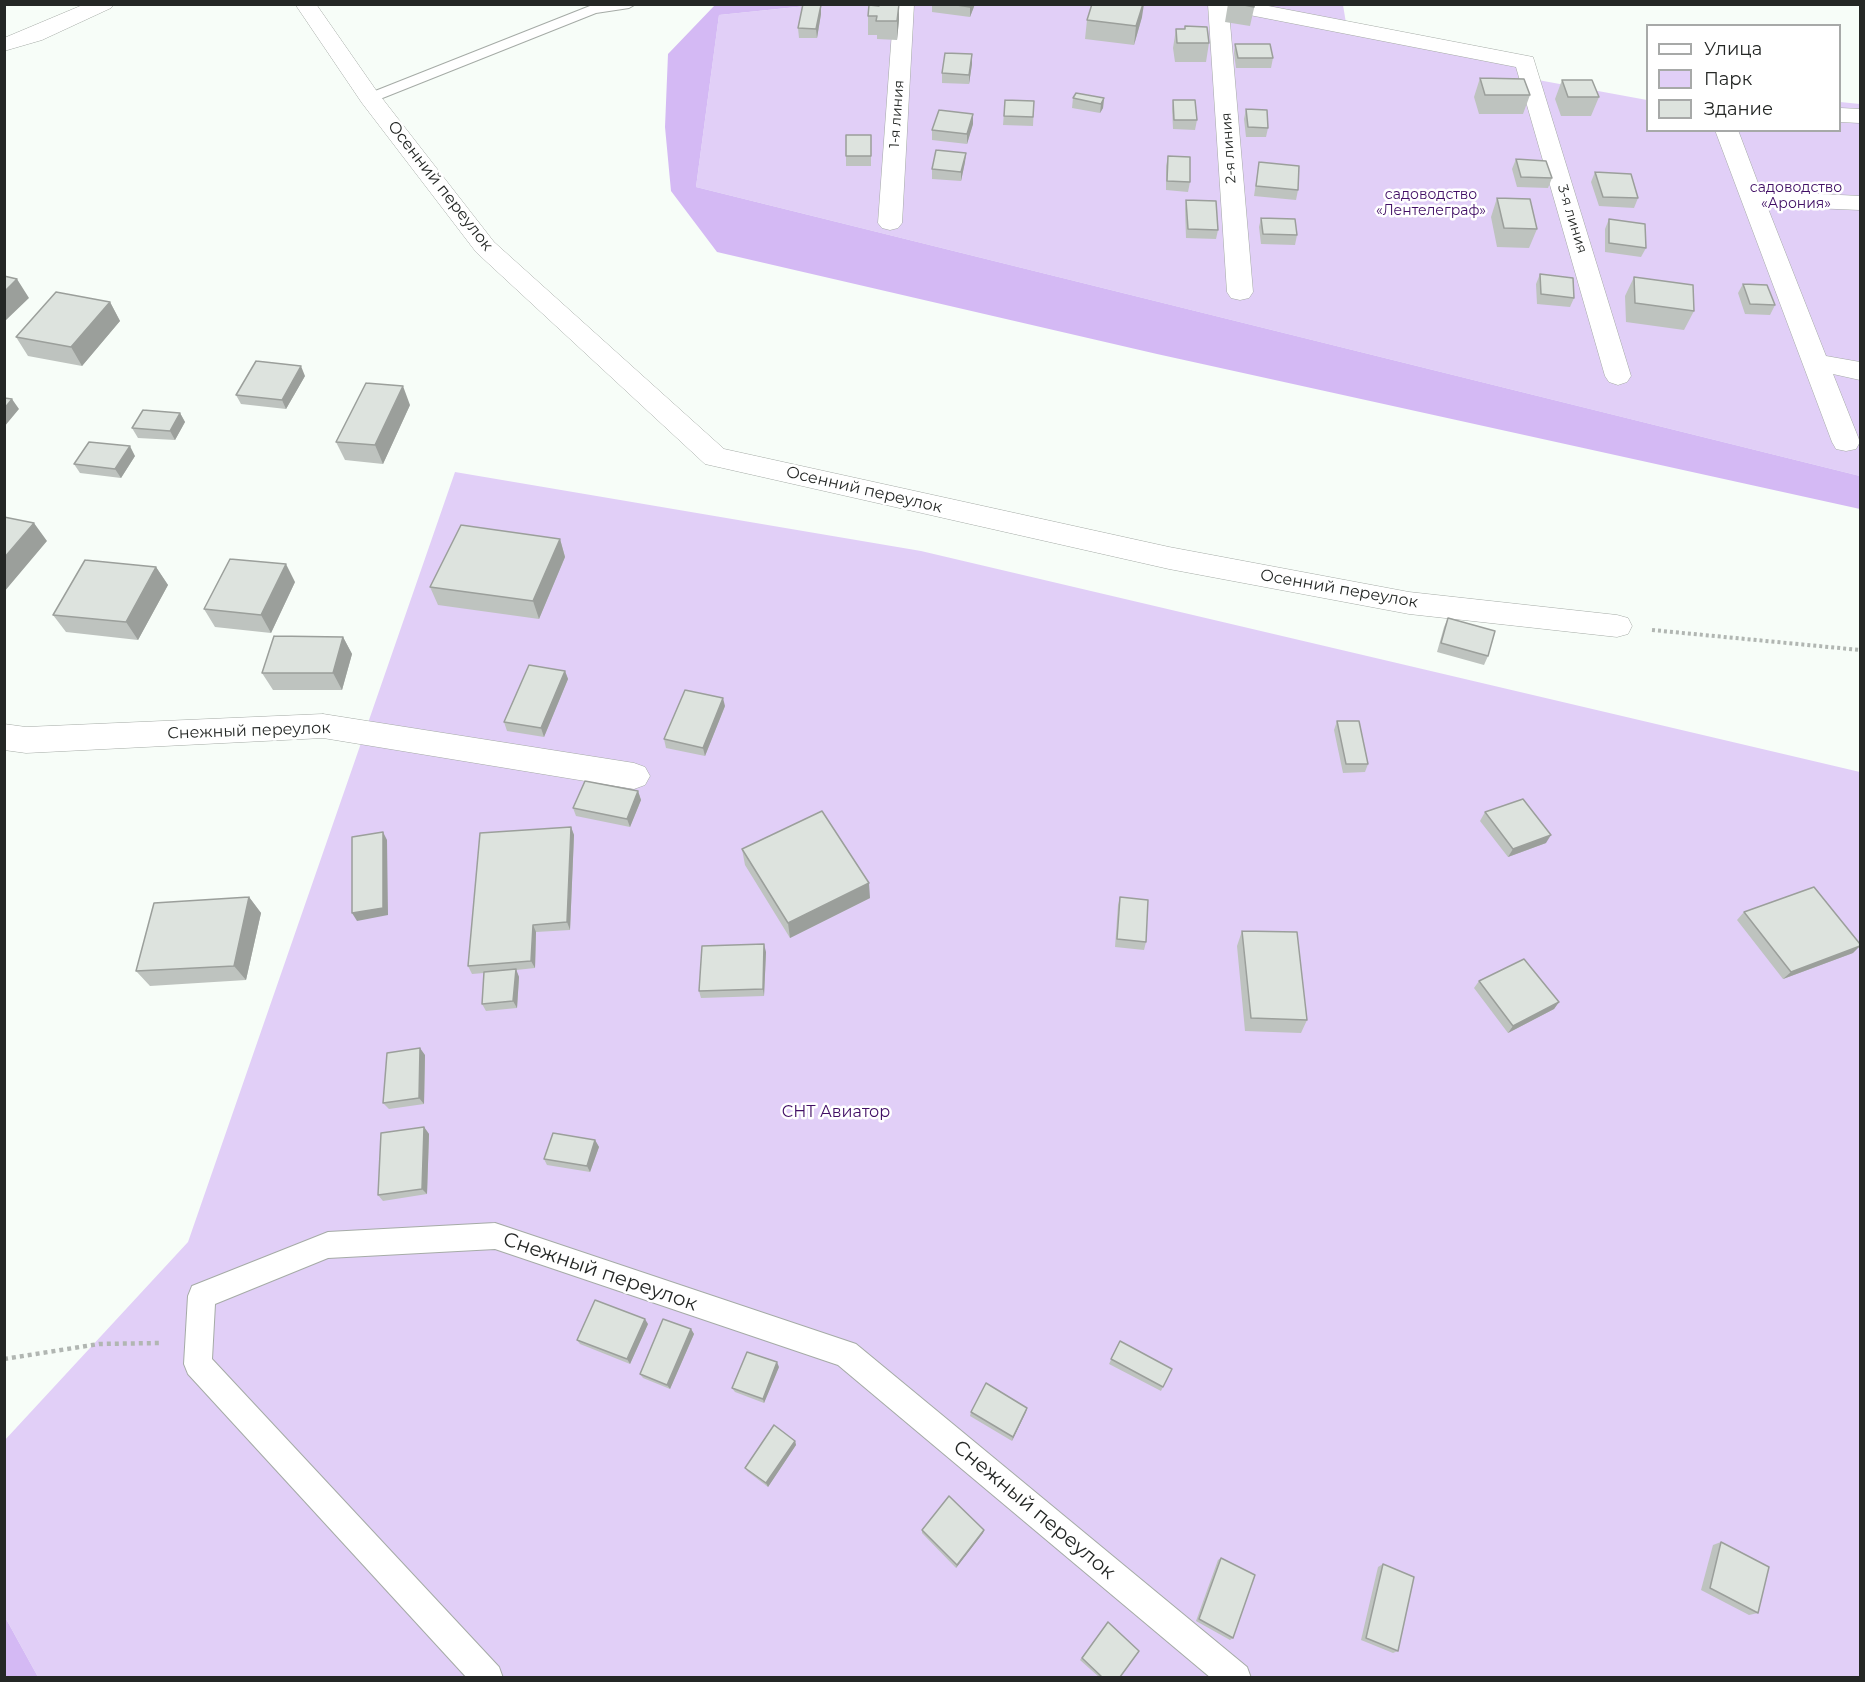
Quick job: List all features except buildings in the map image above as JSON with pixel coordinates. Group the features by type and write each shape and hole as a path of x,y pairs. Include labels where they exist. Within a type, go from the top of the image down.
{"street":[{"path":"4,45 34,35 104,4"},
{"name":"Осенний переулок","path":"305,4 370,98 485,247 715,457 1169,558 1409,603 1617,626"},
{"name":"1-я линия","path":"890,223 904,4"},
{"name":"2-я линия","path":"1218,4 1240,292"},
{"name":"3-я линия","path":"1223,4 1525,62 1618,376"},
{"path":"1841,115 1860,116"},
{"path":"1727,132 1846,442"},
{"path":"1752,198 1860,203"},
{"path":"1815,362 1860,371"},
{"name":"Снежный переулок","path":"4,736 26,740 323,726 634,776"}],"lane":[{"path":"370,98 592,9 629,4"},
{"name":"Снежный переулок","path":"488,1677 198,1364 201,1296 328,1245 495,1236 846,1354 1236,1677"}],"path":[{"path":"1617,626 1860,650"},
{"path":"4,1359 99,1344 137,1345 199,1339"}],"green space":[{"name":"садоводство «Лентелеграф»","path":"816,5 1343,5 1346,23 1526,56 1538,80 1646,100 1646,132 1841,132 1841,102 1860,104 1860,476 696,187 719,15"},
{"name":"СНТ Авиатор","path":"455,472 921,551 1860,772 1860,1677 38,1677 5,1617 4,1441 188,1242"}],"shaded area":[{"path":"715,5 816,5 719,15 696,187 1860,476 1860,509 1157,354 717,252 671,191 665,127 668,54"},
{"path":"5,1617 38,1677 5,1677"}],"park label":[{"name":"садоводство «Арония»","path":"1796,196"}]}
